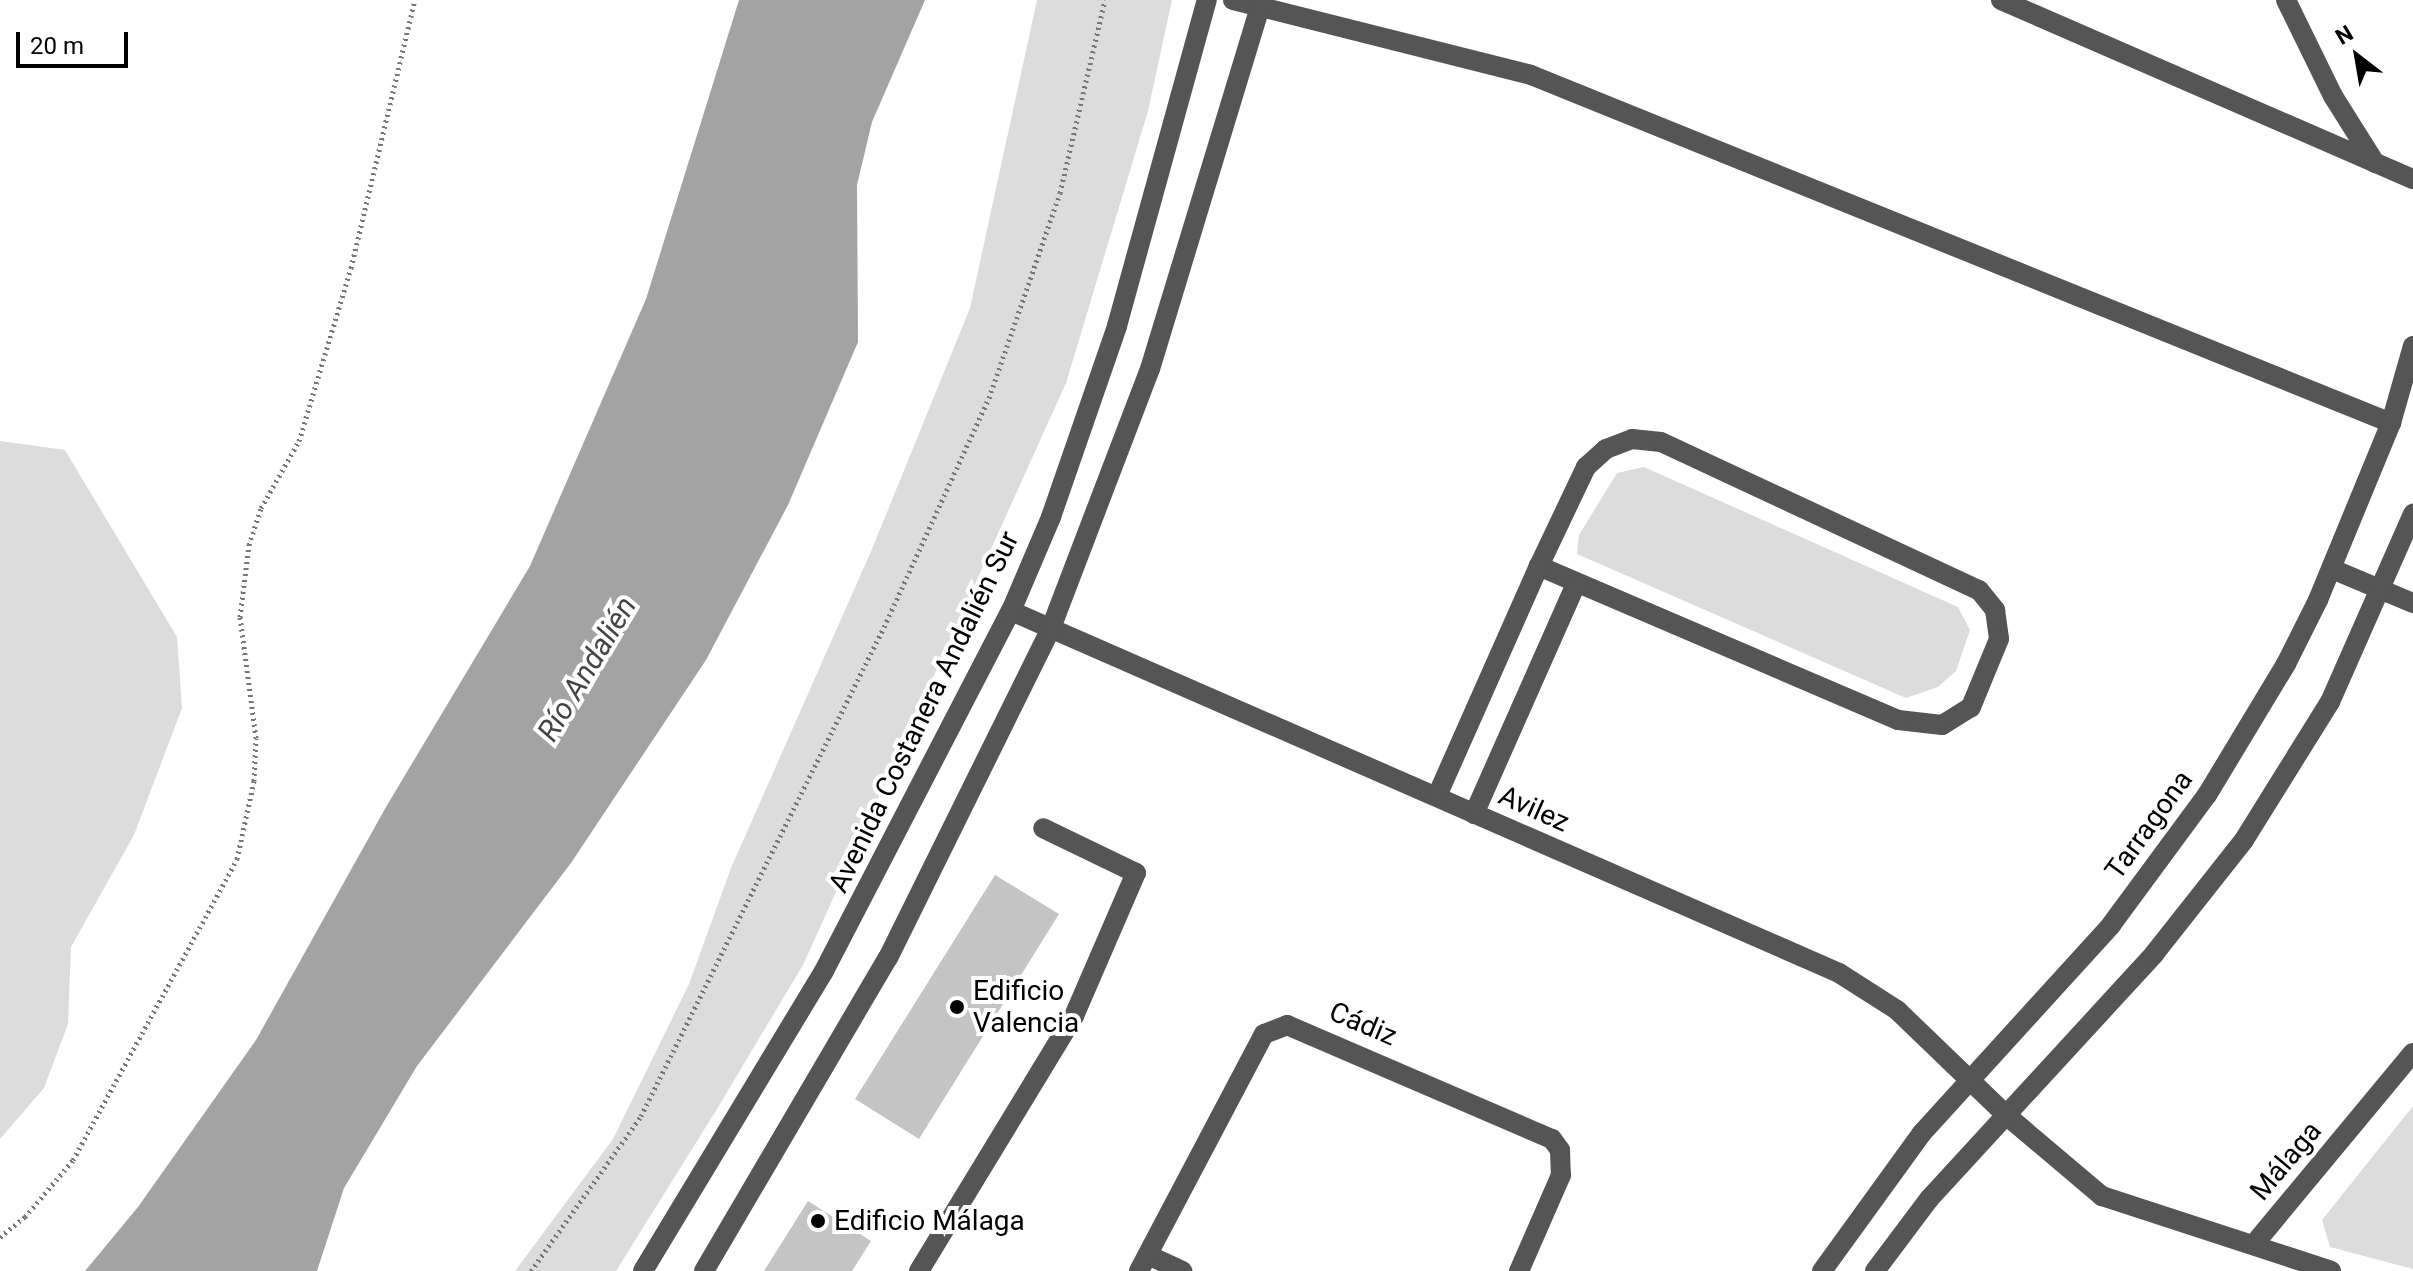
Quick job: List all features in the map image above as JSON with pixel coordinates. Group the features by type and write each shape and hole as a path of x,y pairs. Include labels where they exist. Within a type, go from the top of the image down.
{"street":[{"name":"Avenida Costanera Andalién Sur","path":"643,1271 824,971 1011,611 1104,367 1207,0"},
{"path":"1233,0 1262,2 1531,75 2391,423"},
{"path":"2002,0 2413,179"},
{"path":"2286,0 2333,96 2375,163"},
{"path":"704,1271 802,1113 888,958 1051,628 1150,369 1262,2"},
{"name":"Tarragona","path":"1822,1271 1878,1189 1969,1079 2066,978 2160,861 2250,727 2332,569 2391,423 2413,346"},
{"path":"1437,796 1539,566 1595,457 1618,443 1647,439 1967,583 1995,610 1999,639 1971,707 1958,718 1926,727 1898,720 1539,566"},
{"path":"1875,1271 1929,1199 2154,954 2244,840 2330,702 2382,591 2413,514"},
{"path":"2332,569 2413,603"},
{"path":"1474,814 1576,584"},
{"name":"Avilez","path":"1011,611 1851,979 1897,1010 2006,1115 2102,1196 2255,1243"},
{"path":"919,1271 1074,1016 1136,873 1043,828"},
{"name":"Cádiz","path":"1143,1263 1264,1034 1287,1025 1552,1139 1560,1150 1561,1175 1519,1271"},
{"name":"Málaga","path":"2331,1271 2255,1243 2413,1053"},
{"path":"1143,1263 1183,1271"}],"path":[{"path":"0,1237 33,1208 73,1160 237,859 254,781 256,738 240,617 249,545 261,508 303,427 351,268 415,0"},
{"path":"531,1271 641,1116 884,627 989,398 1060,193 1105,0"}],"shaded area":[{"path":"1037,0 1172,0 1148,111 1066,383 803,965 717,1109 616,1271 515,1271 613,1139 689,984 731,868 872,549 970,308"},
{"path":"0,441 65,450 177,637 182,708 134,835 71,947 68,1024 44,1088 0,1139"},
{"path":"1644,467 1958,607 1970,630 1956,671 1938,687 1906,698 1577,554 1579,535 1617,473"},
{"path":"2413,1106 2413,1269 2330,1247 2322,1220"}],"water":[{"name":"Río Andalién","path":"739,0 925,0 872,122 857,185 858,342 788,505 706,660 571,863 417,1066 344,1188 317,1271 85,1271 138,1207 256,1040 386,807 530,566 646,299"}],"building":[{"name":"Edificio Valencia","path":"995,875 1059,914 919,1139 855,1099"},
{"name":"Edificio Málaga","path":"808,1201 871,1241 852,1271 764,1271"}],"place":[{"name":"Edificio Valencia","path":"957,1007"},
{"name":"Edificio Málaga","path":"818,1221"}]}
